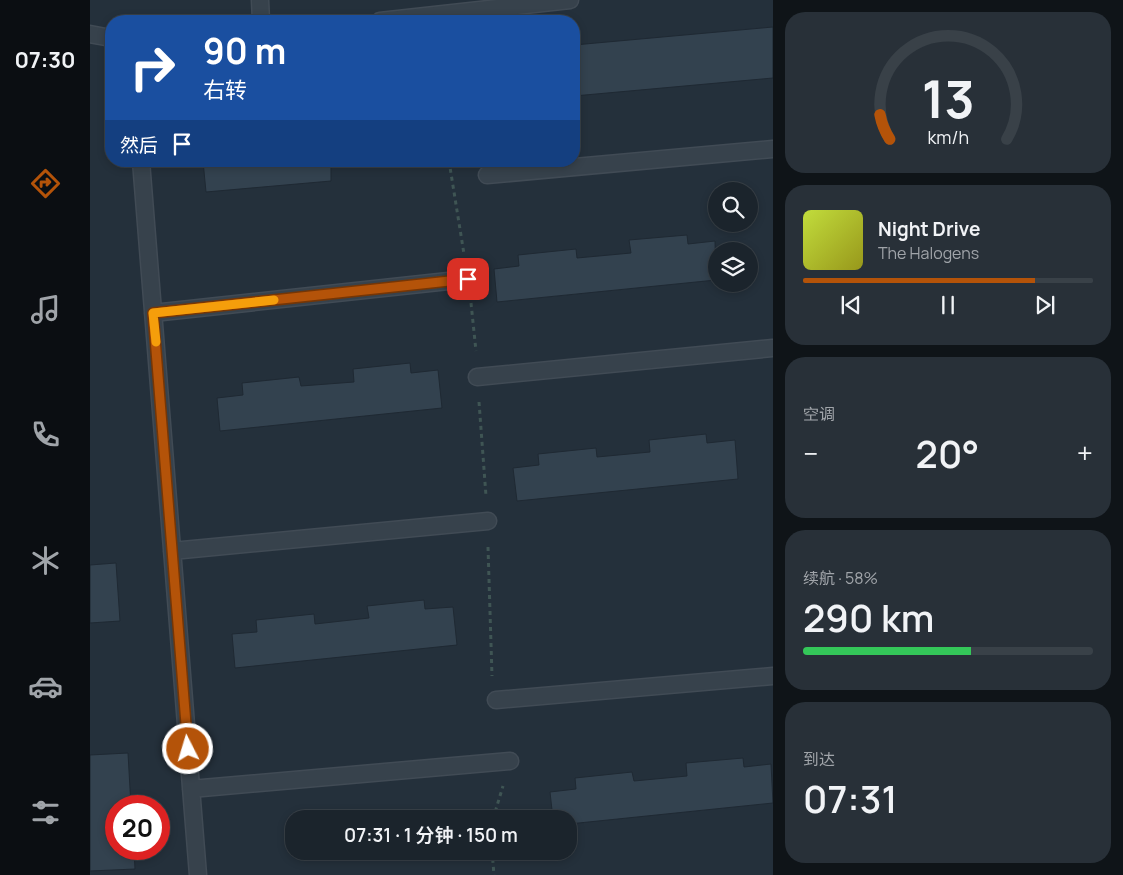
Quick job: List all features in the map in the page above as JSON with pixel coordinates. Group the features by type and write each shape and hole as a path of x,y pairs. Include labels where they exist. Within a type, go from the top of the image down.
{"lane":[{"path":"260,0 261,15"},
{"path":"434,15 570,0"},
{"path":"90,34 105,37"},
{"path":"580,167 773,149"},
{"path":"141,167 198,875"},
{"path":"487,175 575,167"},
{"path":"153,313 468,279"},
{"path":"477,377 773,348"},
{"path":"172,550 488,521"},
{"path":"496,700 773,676"},
{"path":"191,789 510,761"}],"path":[{"path":"450,167 473,317 488,521 492,684 496,700"},
{"path":"496,810 510,761"},
{"path":"493,860 494,875"}],"building":[{"path":"773,27 773,78 580,95 580,44"},
{"path":"204,167 331,167 331,181 206,192"},
{"path":"687,235 688,244 715,241 708,242 708,281 497,302 494,269 519,266 518,255 576,249 577,258 631,253 629,240"},
{"path":"410,363 411,373 438,370 442,408 220,431 217,398 243,395 242,383 299,377 301,386 354,382 353,369"},
{"path":"706,434 707,443 735,440 738,479 517,501 513,468 539,465 538,454 596,448 597,457 650,452 649,440"},
{"path":"116,563 120,621 90,623 90,565"},
{"path":"424,600 425,609 453,607 457,645 235,668 232,634 257,632 256,620 314,614 315,624 369,618 367,606"},
{"path":"128,753 130,795 105,795 105,860 135,860 135,869 90,871 90,755"},
{"path":"743,758 744,767 771,764 773,803 577,823 577,810 552,810 550,792 576,789 575,778 632,772 634,781 687,776 686,763"}],"slow traffic":[{"path":"156,342 153,313 274,300"}],"route":[{"path":"188,749 153,313 468,279"}]}
